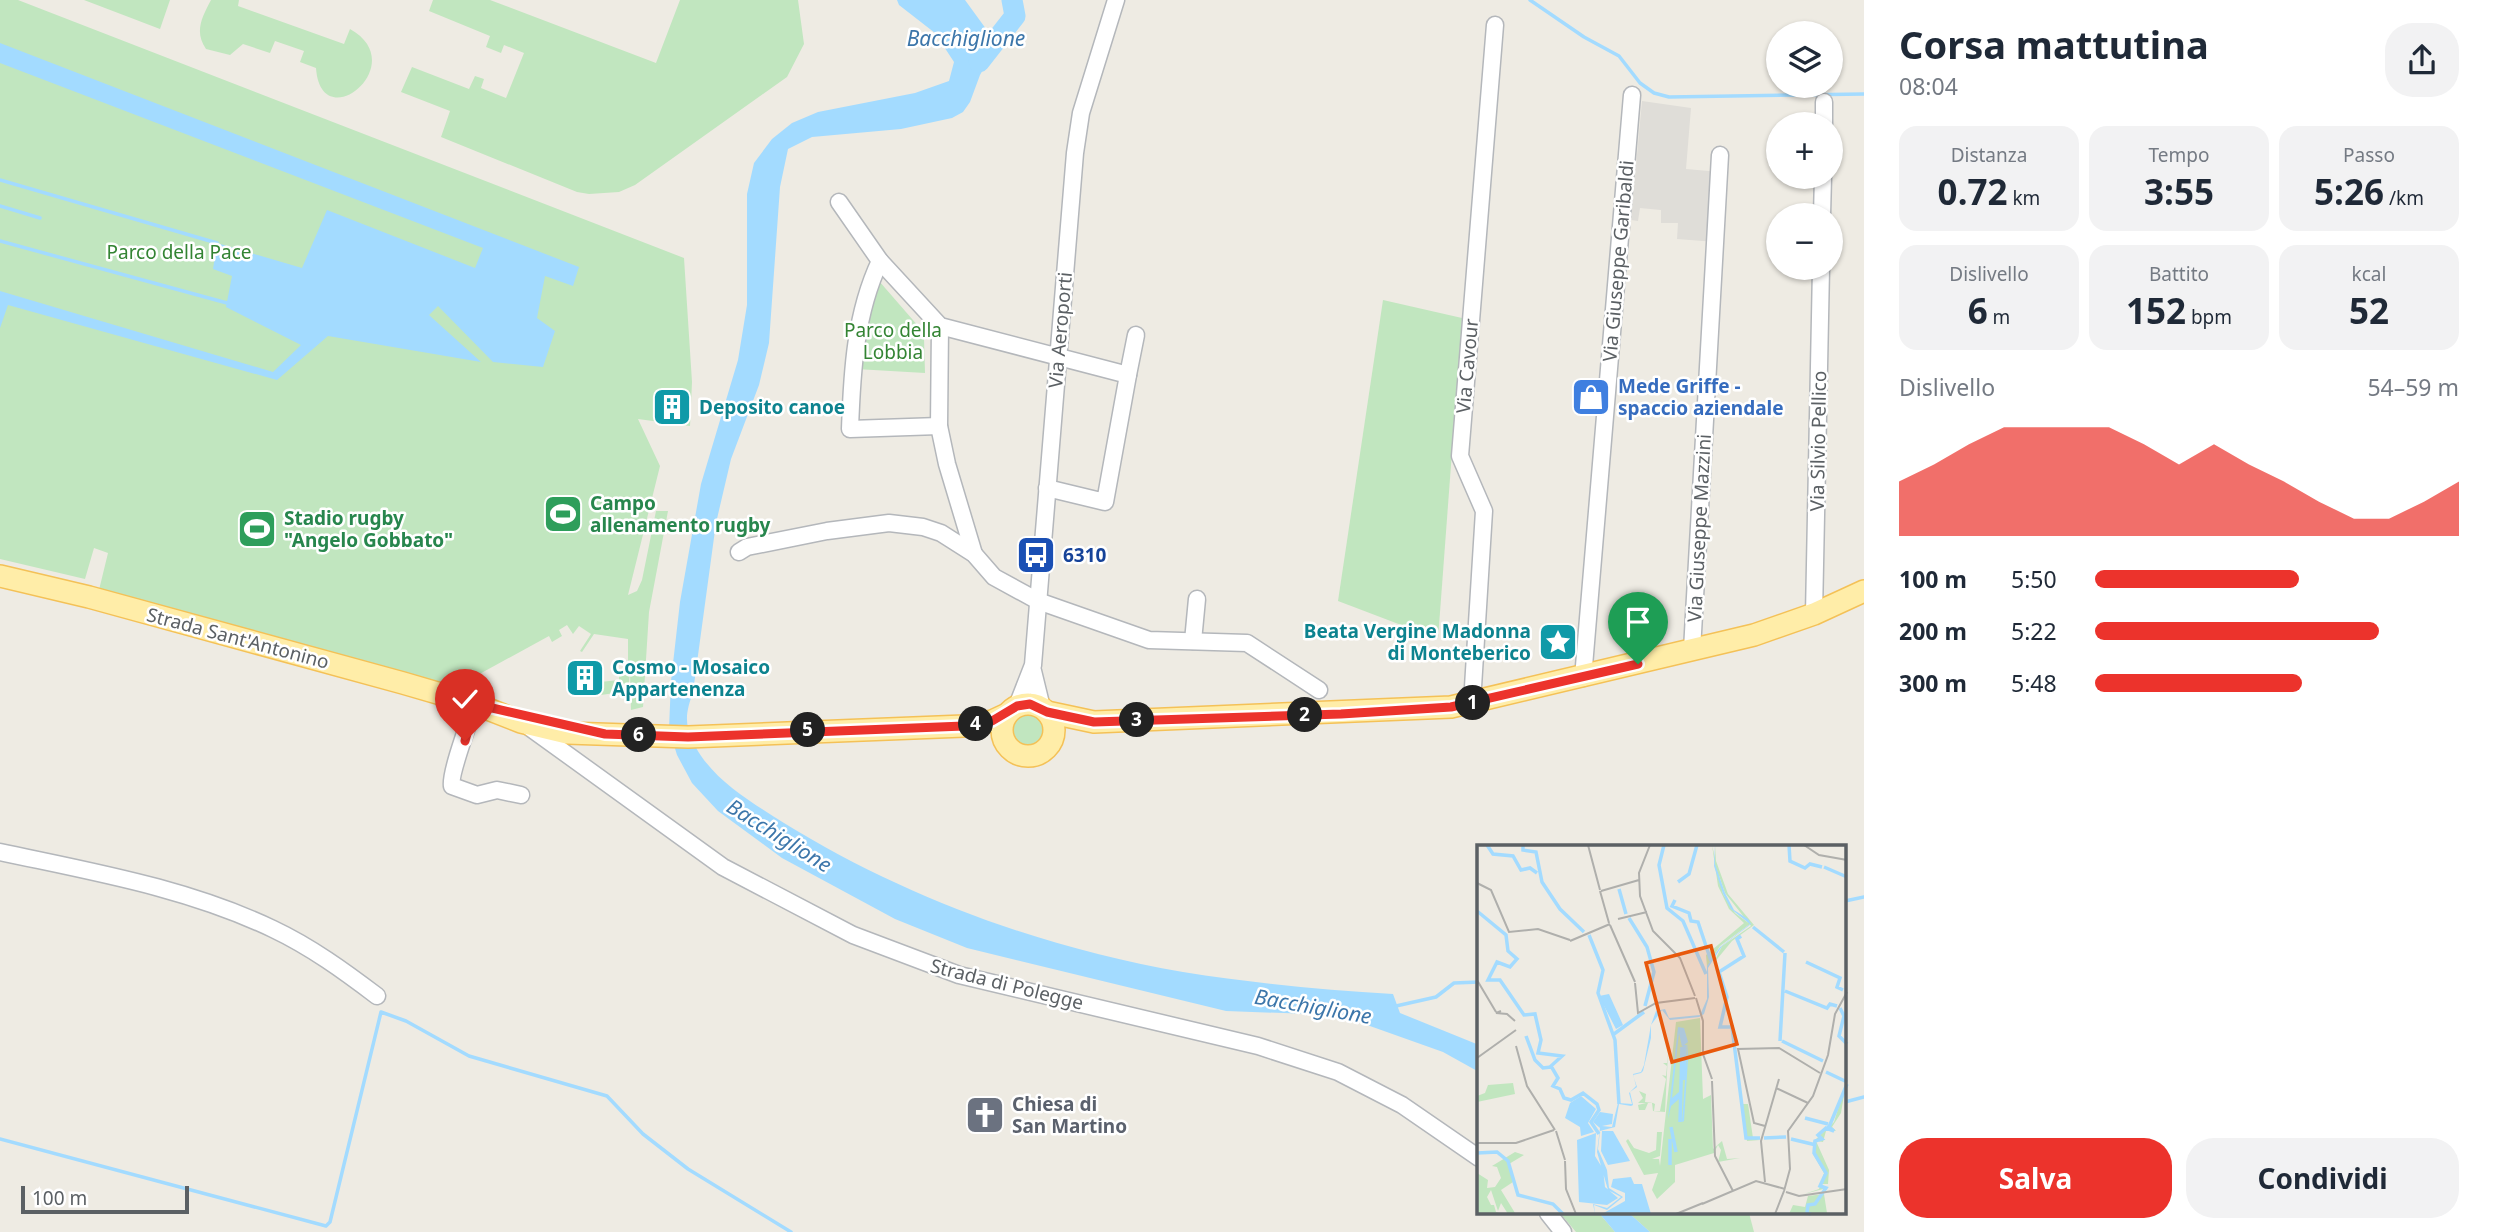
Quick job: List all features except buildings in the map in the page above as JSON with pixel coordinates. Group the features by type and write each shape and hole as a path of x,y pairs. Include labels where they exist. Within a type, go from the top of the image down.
{"main road":[{"name":"Strada Sant'Antonino","path":"0,576 89,597 477,705 564,735"},
{"path":"564,735 964,726 992,721 1030,704 1094,722 1341,714 1472,703 1754,635 1814,614 1864,591"},
{"name":"Strada Sant'Antonino","path":"477,705 564,735"},
{"path":"1004,740 1002,727 1012,710"},
{"path":"1045,710 1054,726 1052,741"},
{"path":"964,726 1004,740 1014,752 1028,756 1042,752 1052,741 1094,722"}],"street":[{"name":"Via Aeroporti","path":"1045,710 1033,665 1057,355 1081,113 1116,0"},
{"name":"Via Cavour","path":"1472,703 1484,512 1460,456 1495,25"},
{"name":"Via Giuseppe Garibaldi","path":"1583,678 1632,95"},
{"path":"1824,102 1824,112"},
{"name":"Via Giuseppe Mazzini","path":"1692,650 1720,155"},
{"path":"839,202 880,261 940,326 1128,375"},
{"path":"880,261 870,284 852,366 850,429 939,426"},
{"name":"Via Silvio Pellico","path":"1814,614 1821,280"},
{"path":"940,326 939,426 947,464 974,554"},
{"path":"1047,488 1105,502 1136,335"},
{"path":"739,552 747,547 827,531 889,523 923,527 941,533 974,554 994,577 1038,601 1149,640 1247,643 1319,690"},
{"path":"1193,642 1197,598"},
{"name":"Via Aeroporti","path":"1012,710 1033,665"},
{"path":"477,705 450,779 452,786 477,795 497,790 521,796"},
{"name":"Strada di Polegge","path":"564,735 723,867 853,935 959,975 1258,1046 1316,1064 1338,1072 1402,1105 1477,1157"},
{"path":"0,852 141,882 190,897 295,940 333,963 377,996"},
{"path":"1549,1214 1563,1232"}],"shaded area":[{"path":"1642,101 1691,108 1686,169 1720,172 1716,242 1677,239 1678,223 1661,223 1661,210 1640,208 1638,221 1631,220"}],"green space":[{"name":"Parco della Pace","path":"0,0 18,0 684,258 692,382 690,426 638,419 660,466 628,595 637,591 642,580 656,511 668,511 649,612 643,707 631,710 630,673 628,691 601,695 600,682 619,680 619,674 628,673 628,639 594,634 582,652 580,651 591,634 579,626 573,634 567,625 559,630 562,636 552,642 549,636 454,688 99,590 108,553 94,548 85,579 0,559"},
{"path":"84,0 170,0 160,29"},
{"path":"211,0 239,0 238,6 344,44 350,29 367,44 372,60 368,75 358,88 346,96 332,97 321,88 316,68 300,62 304,51 275,41 270,53 243,44 230,55 206,49 200,31 202,18"},
{"path":"433,0 490,0 656,63 680,0 798,0 804,44 787,77 635,185 619,192 589,194 577,192 441,137 450,111 401,92 412,67 469,89 475,76 484,79 481,88 506,98 524,53 504,45 501,53 486,47 490,36 429,11"},
{"name":"Parco della Lobbia","path":"879,281 919,327 924,338 925,373 856,369 875,283"},
{"path":"1383,300 1462,318 1438,639 1338,601"},
{"path":"1029,713 1041,718 1046,730 1041,742 1029,747 1017,742 1012,730 1017,718"},
{"path":"1561,1214 1600,1214 1615,1232 1576,1232"},
{"path":"1630,1214 1749,1214 1754,1232 1650,1232"}],"water":[{"name":"Bacchiglione","path":"897,0 965,0 997,44 980,75 970,102 963,112 952,118 901,129 812,137 788,149 780,187 769,343 759,385 731,459 716,523 693,692 687,714 688,728 694,744 714,772 756,805 830,850 926,896 1027,934 1131,962 1261,983 1393,994 1400,1013 1477,1044 1477,1071 1443,1052 1339,1015 1226,1011 967,948 895,919 782,858 718,811 692,783 677,755 669,729 671,681 680,602 701,484 738,360 747,305 747,194 754,163 772,139 792,123 818,112 915,93 949,81 954,62 935,33 899,5"},
{"path":"0,43 579,267 573,286 545,276 537,318 555,331 543,367 493,362 438,306 429,315 481,362 328,336 277,380 8,305 0,328 0,291 273,372 301,345 226,307 232,276 213,269 217,243 302,268 327,210 475,268 483,248 0,63"},
{"path":"1600,1214 1630,1214 1650,1232 1615,1232"}],"waterway":[{"name":"Bacchiglione","path":"979,62 1015,16 1012,0"},
{"path":"1530,0 1584,37 1619,56 1640,83 1654,93 1669,97 1864,94"},
{"path":"0,180 217,243"},
{"path":"0,206 40,218"},
{"path":"0,241 227,303"},
{"path":"1846,901 1864,897"},
{"path":"1396,1006 1436,997 1454,983 1477,982"},
{"path":"0,1139 326,1226 330,1222 381,1012 406,1021 469,1056 607,1096 643,1134 688,1169 791,1232"},
{"path":"1846,1102 1864,1097"}],"place":[{"name":"Mede Griffe - spaccio aziendale","path":"1591,397"},
{"name":"Deposito canoe","path":"672,407"},
{"name":"Campo allenamento rugby","path":"563,514"},
{"name":"Stadio rugby \"Angelo Gobbato\"","path":"257,529"},
{"name":"6310","path":"1036,555"},
{"name":"Beata Vergine Madonna di Monteberico","path":"1558,642"},
{"name":"Cosmo - Mosaico Appartenenza","path":"585,678"},
{"name":"Chiesa di San Martino","path":"985,1115"}],"route":[{"path":"465,741 475,704 605,734 688,737 729,733 964,726 992,721 1023,704 1037,705 1047,712 1094,722 1341,714 1451,707 1638,664"}]}
